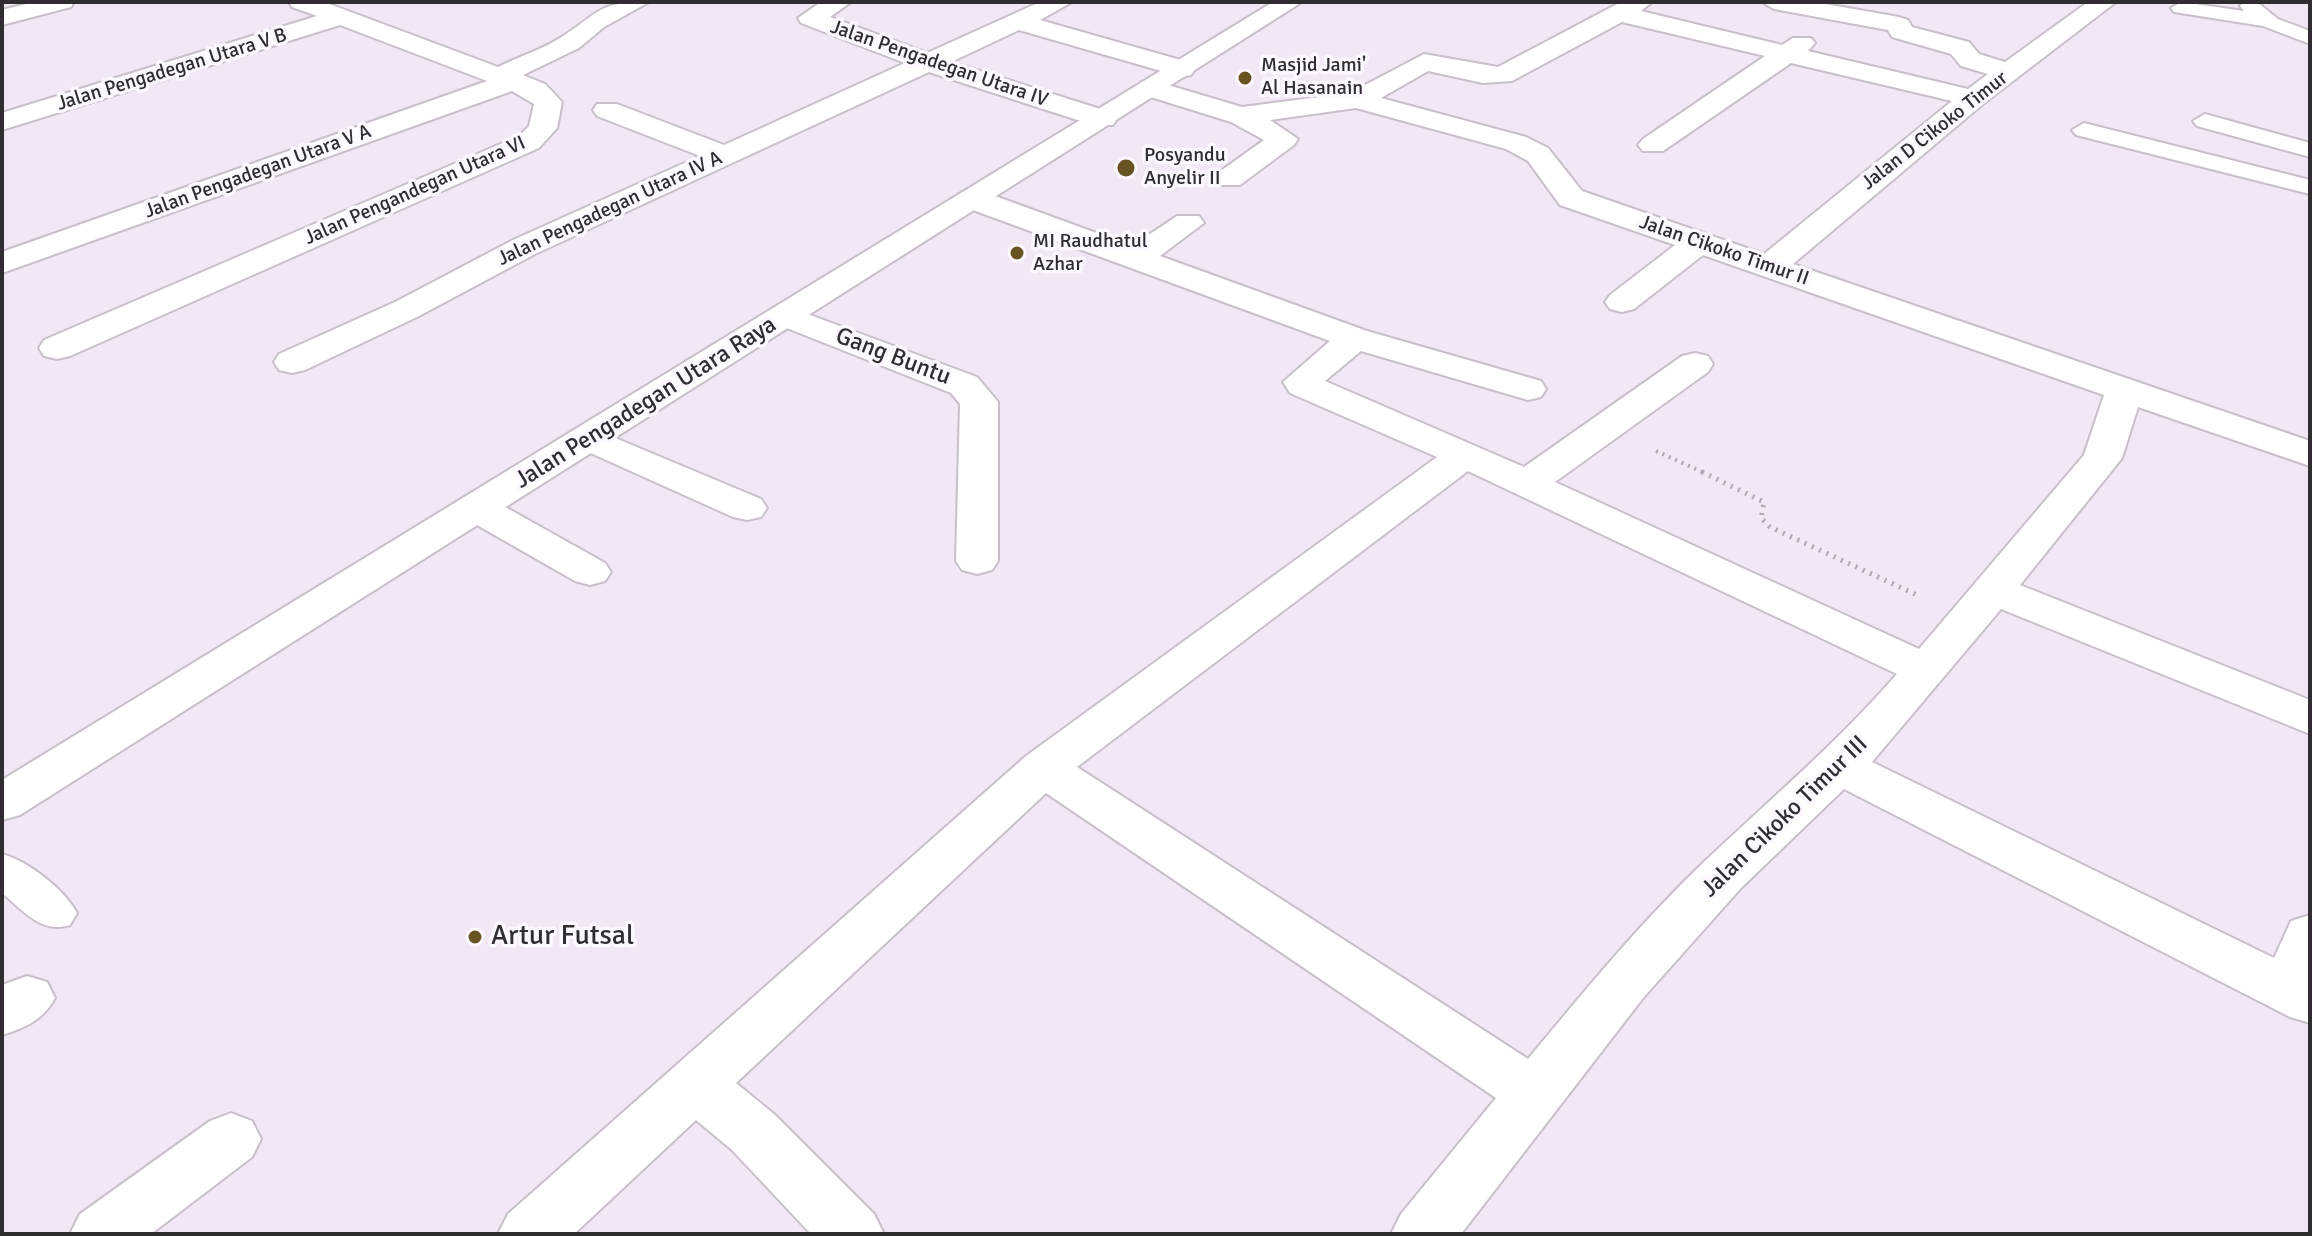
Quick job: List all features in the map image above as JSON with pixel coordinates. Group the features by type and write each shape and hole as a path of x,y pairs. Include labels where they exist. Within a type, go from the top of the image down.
{"street":[{"path":"2,18 62,2"},
{"name":"Jalan Pengandegan Utara VI","path":"57,348 529,142 543,128 548,102 535,90 301,2"},
{"name":"Jalan Pengadegan Utara V A","path":"2,263 507,79 570,43 595,22 637,2"},
{"name":"Jalan Pengadegan Utara IV","path":"839,2 810,18 931,64 1103,119"},
{"name":"Jalan Pengadegan Utara IV A","path":"292,362 407,309 524,247 931,64 1060,2"},
{"name":"Jalan Pengadegan Utara Raya","path":"2,803 1290,2"},
{"path":"1774,2 1899,25 1901,32 1960,48 1970,60 2009,72"},
{"name":"Jalan D Cikoko Timur","path":"1770,266 1973,98 2104,2"},
{"path":"1357,100 1424,62 1483,75 1503,75 1630,8 1973,98"},
{"name":"Jalan Pengadegan Utara V B","path":"2,122 341,17"},
{"path":"1018,22 1182,69"},
{"path":"1653,145 1788,51 1818,35"},
{"name":"Jalan Cikoko Timur II","path":"1151,88 1241,116 1357,100 1532,148 1546,161 1560,190 1571,198 2310,454"},
{"path":"607,110 725,155"},
{"path":"1229,179 1284,139 1241,116"},
{"path":"973,199 1355,338 1528,389"},
{"path":"1134,259 1188,223"},
{"path":"1622,302 1698,243"},
{"name":"Gang Buntu","path":"786,316 964,385 974,393 979,402 977,561"},
{"path":"1355,338 1301,382 1303,385 1465,455 1926,670"},
{"path":"1526,484 1695,364"},
{"name":"Jalan Cikoko Timur III","path":"1423,1234 1623,983 1723,875 1868,738 2103,458 2125,388"},
{"path":"589,438 747,508"},
{"path":"530,1234 1043,768 1465,455"},
{"path":"477,508 590,572"},
{"path":"1980,605 2310,718"},
{"path":"1836,765 2300,995 2310,935"},
{"path":"1043,768 1534,1093"},
{"path":"698,1082 716,1102 753,1132 852,1234"},
{"path":"102,1234 231,1139"}],"lane":[{"path":"2251,2 2250,8 2267,21"},
{"path":"2181,8 2267,21 2310,38"},
{"path":"2205,121 2310,150"},
{"path":"2084,130 2310,187"},
{"path":"2,869 55,913"}],"path":[{"path":"1603,429 1756,496 1765,506 1761,518 1770,527 1980,605"}],"place":[{"name":"Masjid Jami' Al Hasanain","path":"1245,78"},
{"name":"Posyandu Anyelir II","path":"1126,168"},
{"name":"MI Raudhatul Azhar","path":"1017,253"},
{"name":"Artur Futsal","path":"475,937"}]}
